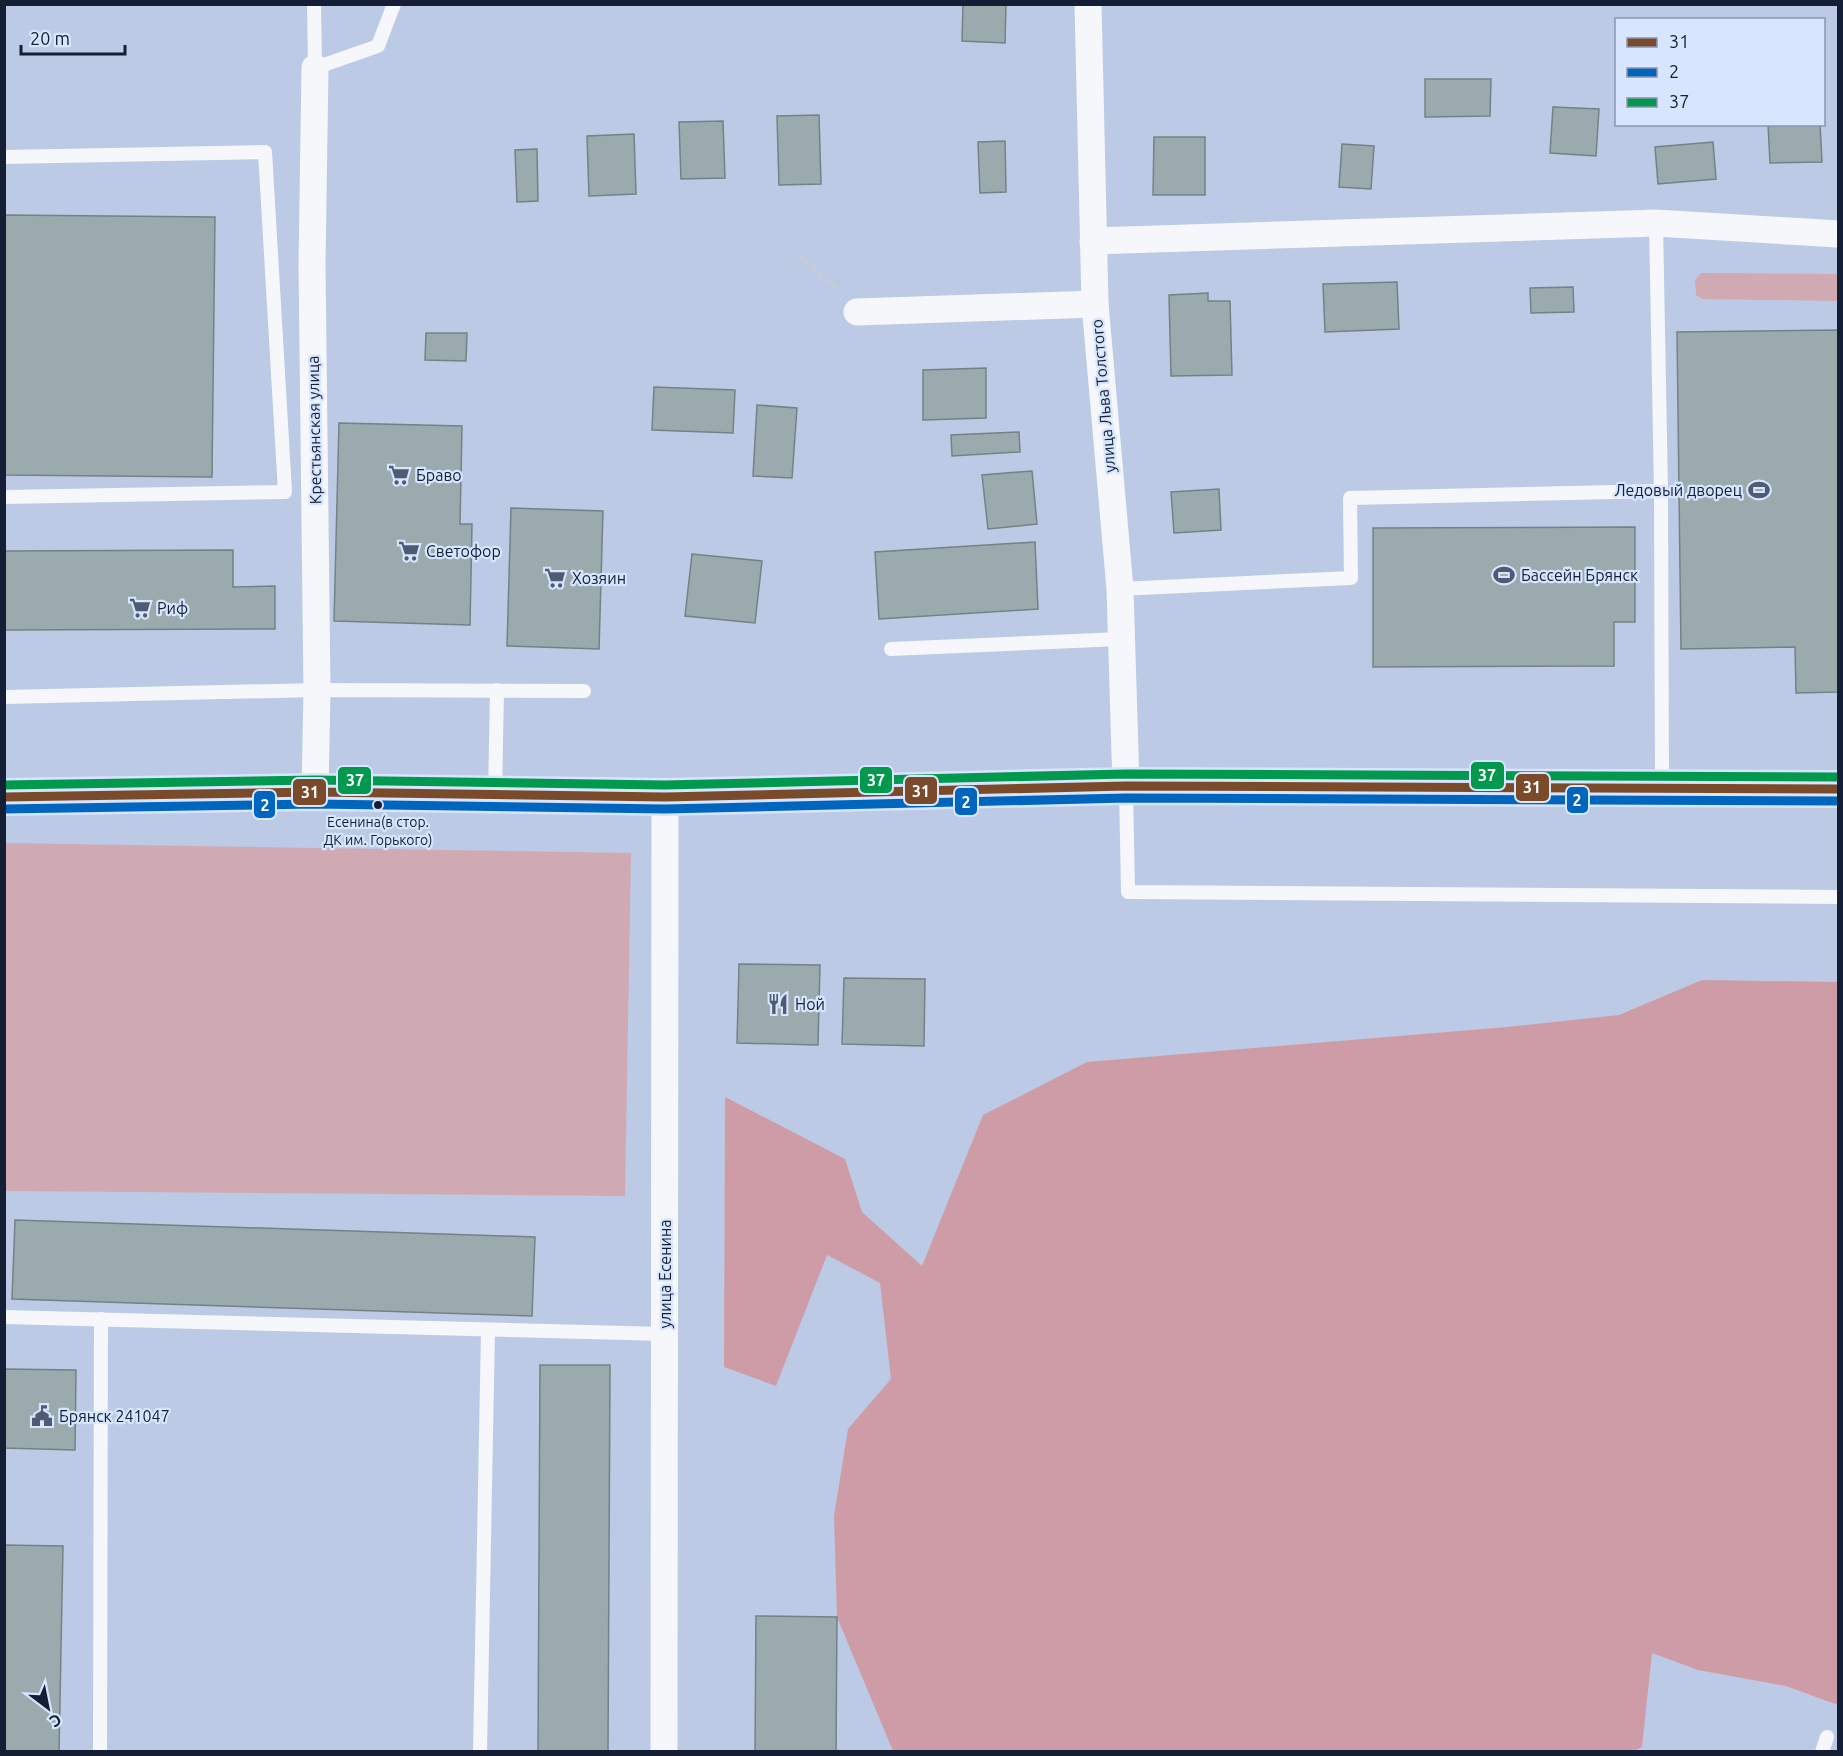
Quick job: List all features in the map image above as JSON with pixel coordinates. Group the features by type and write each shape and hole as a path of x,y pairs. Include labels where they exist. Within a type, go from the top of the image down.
{"main road":[{"path":"4,797 315,792 665,797 1126,786 1839,789"}],"street":[{"name":"улица Льва Толстого","path":"1088,4 1095,304 1120,589 1126,786"},
{"name":"Крестьянская улица","path":"315,68 312,265 317,690 315,792"},
{"path":"1093,241 1656,223 1839,234"},
{"path":"857,312 1095,304"},
{"name":"улица Есенина","path":"664,1752 665,797"}],"lane":[{"path":"314,4 315,68 378,46 394,4"},
{"path":"4,157 265,152 285,492 4,497"},
{"path":"1656,223 1662,789"},
{"path":"1120,589 1351,578 1350,498 1660,491"},
{"path":"891,650 1121,639"},
{"path":"4,697 317,690 584,691"},
{"path":"495,795 497,690"},
{"path":"1126,786 1128,892 1839,897"},
{"path":"4,1317 664,1334"},
{"path":"100,1752 101,1319"},
{"path":"480,1752 488,1330"},
{"path":"1822,1752 1827,1737"}],"path":[{"path":"798,256 834,285 857,312"}],"shaded area":[{"path":"1701,273 1838,274 1838,301 1702,299 1696,295 1695,280"},
{"path":"5,843 631,853 625,1196 5,1191"},
{"path":"1702,980 1838,982 1838,1705 1786,1686 1698,1670 1652,1653 1642,1747 1634,1751 893,1751 837,1617 834,1516 848,1429 891,1379 880,1283 827,1255 776,1386 724,1367 725,1097 845,1159 862,1212 922,1266 983,1115 1087,1062 1507,1027 1619,1015"}],"building":[{"path":"963,4 1006,4 1005,43 962,41"},
{"path":"1425,79 1491,79 1490,116 1425,117"},
{"path":"1553,107 1599,109 1596,156 1550,153"},
{"path":"819,115 821,184 779,185 777,116"},
{"path":"723,121 725,178 681,179 679,122"},
{"path":"1768,126 1820,126 1822,162 1770,163"},
{"path":"634,134 636,194 589,196 587,136"},
{"path":"1154,137 1205,137 1205,195 1153,195"},
{"path":"1005,141 1006,192 980,193 978,142"},
{"path":"1713,142 1716,179 1658,184 1655,147"},
{"path":"1342,144 1374,146 1371,189 1339,187"},
{"path":"537,149 538,201 517,202 515,150"},
{"path":"4,215 215,217 212,477 4,475"},
{"path":"1397,282 1399,329 1325,332 1323,284"},
{"path":"1573,287 1574,312 1531,313 1530,288"},
{"path":"1208,293 1208,301 1230,301 1232,375 1171,376 1169,295"},
{"name":"Ледовый дворец","path":"1838,330 1838,692 1796,693 1795,647 1681,649 1677,332"},
{"path":"426,333 467,333 466,361 425,360"},
{"path":"986,368 986,418 923,420 923,370"},
{"path":"654,387 735,390 733,433 652,430"},
{"path":"757,405 797,408 792,478 753,476"},
{"name":"Браво","path":"339,423 462,426 460,524 472,524 470,625 334,621"},
{"path":"1019,432 1020,452 952,456 951,435"},
{"path":"1032,471 1037,524 988,529 982,475"},
{"path":"1219,489 1221,530 1174,533 1171,492"},
{"name":"Хозяин","path":"511,508 603,511 599,649 507,646"},
{"name":"Бассейн Брянск","path":"1635,527 1635,622 1614,622 1614,666 1373,667 1373,528"},
{"path":"1035,542 1038,609 879,619 875,552"},
{"name":"Риф","path":"233,550 233,587 275,586 275,629 4,630 4,551"},
{"path":"692,554 762,561 755,623 685,616"},
{"name":"Ной","path":"739,964 820,965 818,1045 737,1043"},
{"path":"844,978 925,979 924,1046 842,1044"},
{"path":"15,1220 535,1237 532,1316 12,1299"},
{"path":"540,1365 610,1365 608,1752 538,1752"},
{"path":"4,1369 76,1370 75,1450 4,1448"},
{"path":"4,1545 63,1546 59,1752 4,1752"},
{"path":"756,1616 837,1617 836,1752 755,1752"}],"transit line":[{"name":"37","path":"4,785 315,780 665,785 1126,774 1838,777"},
{"name":"31","path":"4,797 315,792 665,797 1126,786 1838,789"},
{"name":"2","path":"4,809 315,804 665,809 1126,798 1838,801"}],"place":[{"name":"Браво","path":"399,475"},
{"name":"Ледовый дворец","path":"1759,490"},
{"name":"Светофор","path":"409,551"},
{"name":"Бассейн Брянск","path":"1504,575"},
{"name":"Хозяин","path":"555,578"},
{"name":"Риф","path":"140,608"},
{"name":"Есенина(в стор. ДК им. Горького)","path":"378,805"},
{"name":"Ной","path":"778,1004"},
{"name":"Брянск 241047","path":"42,1416"}]}
